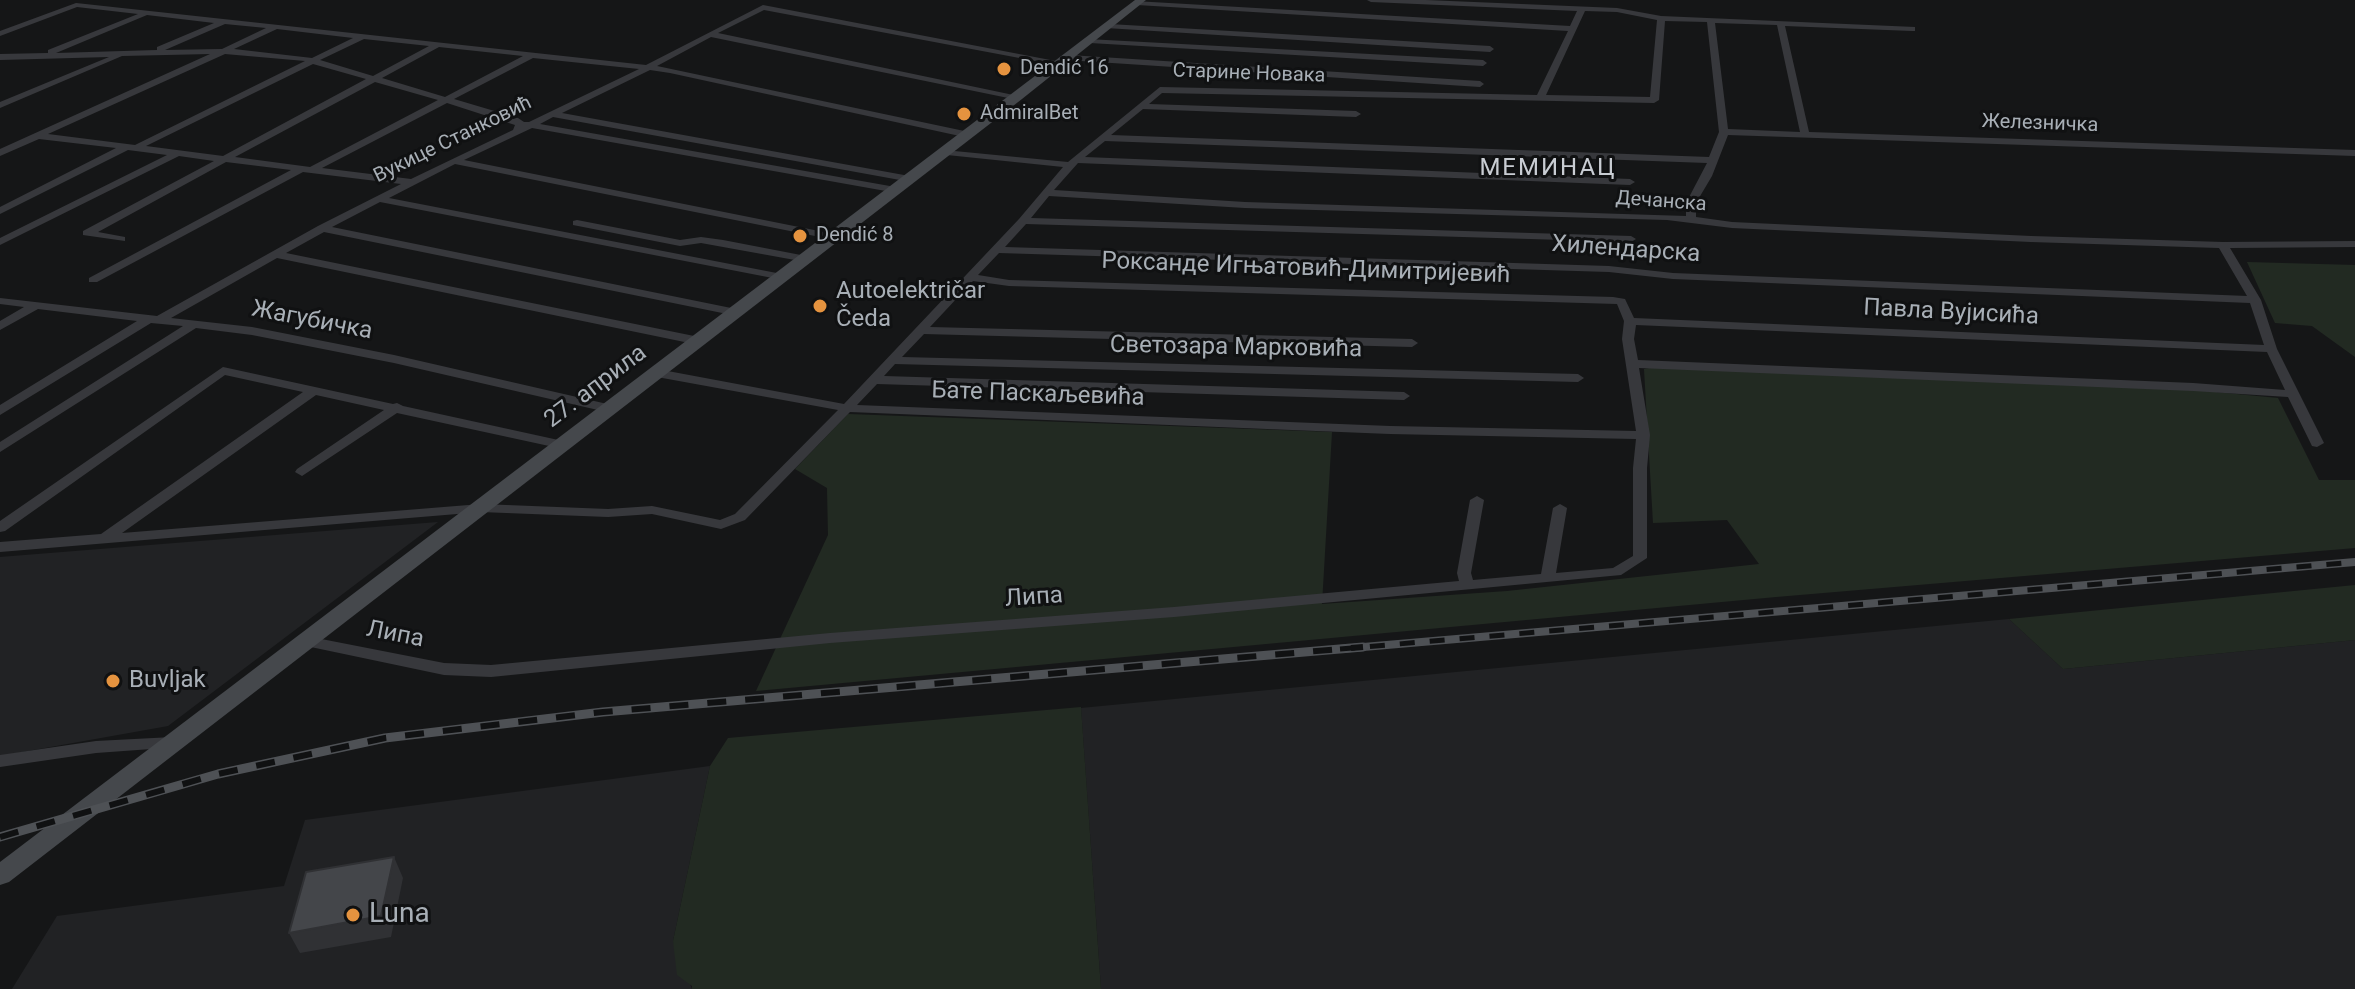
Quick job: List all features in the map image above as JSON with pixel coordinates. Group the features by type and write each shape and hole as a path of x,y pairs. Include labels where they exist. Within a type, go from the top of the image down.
{"main road":[{"name":"27. априла","path":"0,875 947,152 1137,1"}],"street":[{"path":"1371,0 1582,9 1661,18 1912,29"},
{"path":"1628,12 1633,0"},
{"path":"1137,1 1572,29"},
{"path":"0,34 76,5 687,73 969,135"},
{"name":"Вукице Станковић","path":"0,411 155,318 322,228 520,124 547,116 649,68 709,34 767,7 1066,60"},
{"path":"1540,99 1582,9"},
{"path":"42,56 147,13"},
{"name":"Старине Новака","path":"847,408 1049,193 1074,162 1160,90 1654,100 1661,18"},
{"path":"1691,220 1691,203 1724,132 1711,19"},
{"path":"152,52 223,21"},
{"path":"1780,23 1805,134"},
{"path":"1109,26 1490,49"},
{"path":"1,153 276,27"},
{"path":"709,34 1018,97"},
{"path":"0,211 361,37"},
{"path":"1090,41 1483,63"},
{"path":"121,239 87,233 437,45"},
{"path":"0,57 224,51 313,60 520,124 897,190"},
{"path":"0,105 126,53"},
{"path":"93,280 530,55"},
{"path":"0,67 28,56"},
{"path":"1066,60 1480,84"},
{"path":"1141,106 1356,114"},
{"path":"547,116 911,179"},
{"name":"Железничка","path":"1724,132 2355,153"},
{"path":"38,136 412,182"},
{"path":"1105,138 1712,160"},
{"path":"0,242 178,152"},
{"path":"947,152 1074,162 1630,182"},
{"path":"454,161 835,237"},
{"name":"Дечанска","path":"1049,193 1245,205 1691,220 1814,230 2223,245 2355,244"},
{"path":"378,199 783,277"},
{"path":"1023,221 1631,239"},
{"path":"577,223 685,244 701,240 806,259"},
{"path":"322,228 737,312"},
{"path":"2223,245 2255,300 2271,349 2317,443"},
{"name":"Хилендарска","path":"994,250 1581,267 1673,276 2255,300"},
{"path":"275,254 699,341"},
{"name":"Роксанде Игњатовић-Димитријевић","path":"968,277 1009,283 1613,300 1621,301 1630,321"},
{"name":"Жагубичка","path":"0,301 196,323 394,359 611,409"},
{"path":"0,326 35,306"},
{"path":"1630,321 1628,333 1643,435"},
{"name":"Павла Вујисића","path":"1630,321 2271,349"},
{"path":"3,443 196,323"},
{"path":"921,330 1412,343"},
{"name":"Светозара Марковића","path":"893,360 1578,378"},
{"path":"1634,364 2193,387 2293,394"},
{"path":"0,528 223,371 563,445"},
{"name":"Бате Паскаљевића","path":"657,373 847,408 1359,429 1643,435"},
{"path":"875,380 1404,396"},
{"path":"104,538 315,390"},
{"path":"302,472 397,407"},
{"path":"0,547 481,508 608,513 652,510 707,525 730,523 740,517 847,408"},
{"name":"Липа","path":"306,641 444,669 491,671 830,638 1174,612 1616,572 1640,558 1643,435"},
{"path":"1467,584 1464,573 1477,500"},
{"path":"1548,577 1560,508"},
{"path":"0,761 96,747 173,743"}],"shaded area":[{"path":"2247,262 2355,265 2355,357 2312,326 2275,323"},
{"path":"1659,366 2194,390 2278,398 2319,480 2355,480 2355,548 1776,597 756,691 828,535 827,488 795,469 848,414 1332,432 1322,604 1507,591 1759,564 1727,520 1653,523 1644,369"},
{"name":"Buvljak","path":"438,522 168,726 0,756 0,557"},
{"path":"2355,585 2355,640 2063,669 2009,619"},
{"path":"2009,619 2063,669 2355,640 2355,989 1101,989 1081,708"},
{"path":"1081,707 1101,989 692,989 677,975 673,941 710,766 728,738"},
{"path":"710,766 673,941 692,989 12,989 57,916 284,886 305,820"}],"building":[{"path":"394,857 381,916 289,933 306,872"}],"railway":[{"path":"1340,649 2355,562"},
{"path":"0,837 218,774 385,738 603,712 1363,647"}],"place":[{"name":"Dendić 16","path":"1004,69"},
{"name":"AdmiralBet","path":"964,114"},
{"name":"Dendić 8","path":"800,236"},
{"name":"Autoelektričar Čeda","path":"820,306"},
{"name":"Buvljak","path":"113,681"},
{"name":"Luna","path":"353,915"}],"district":[{"name":"МЕМИНАЦ","path":"1548,169"}]}
